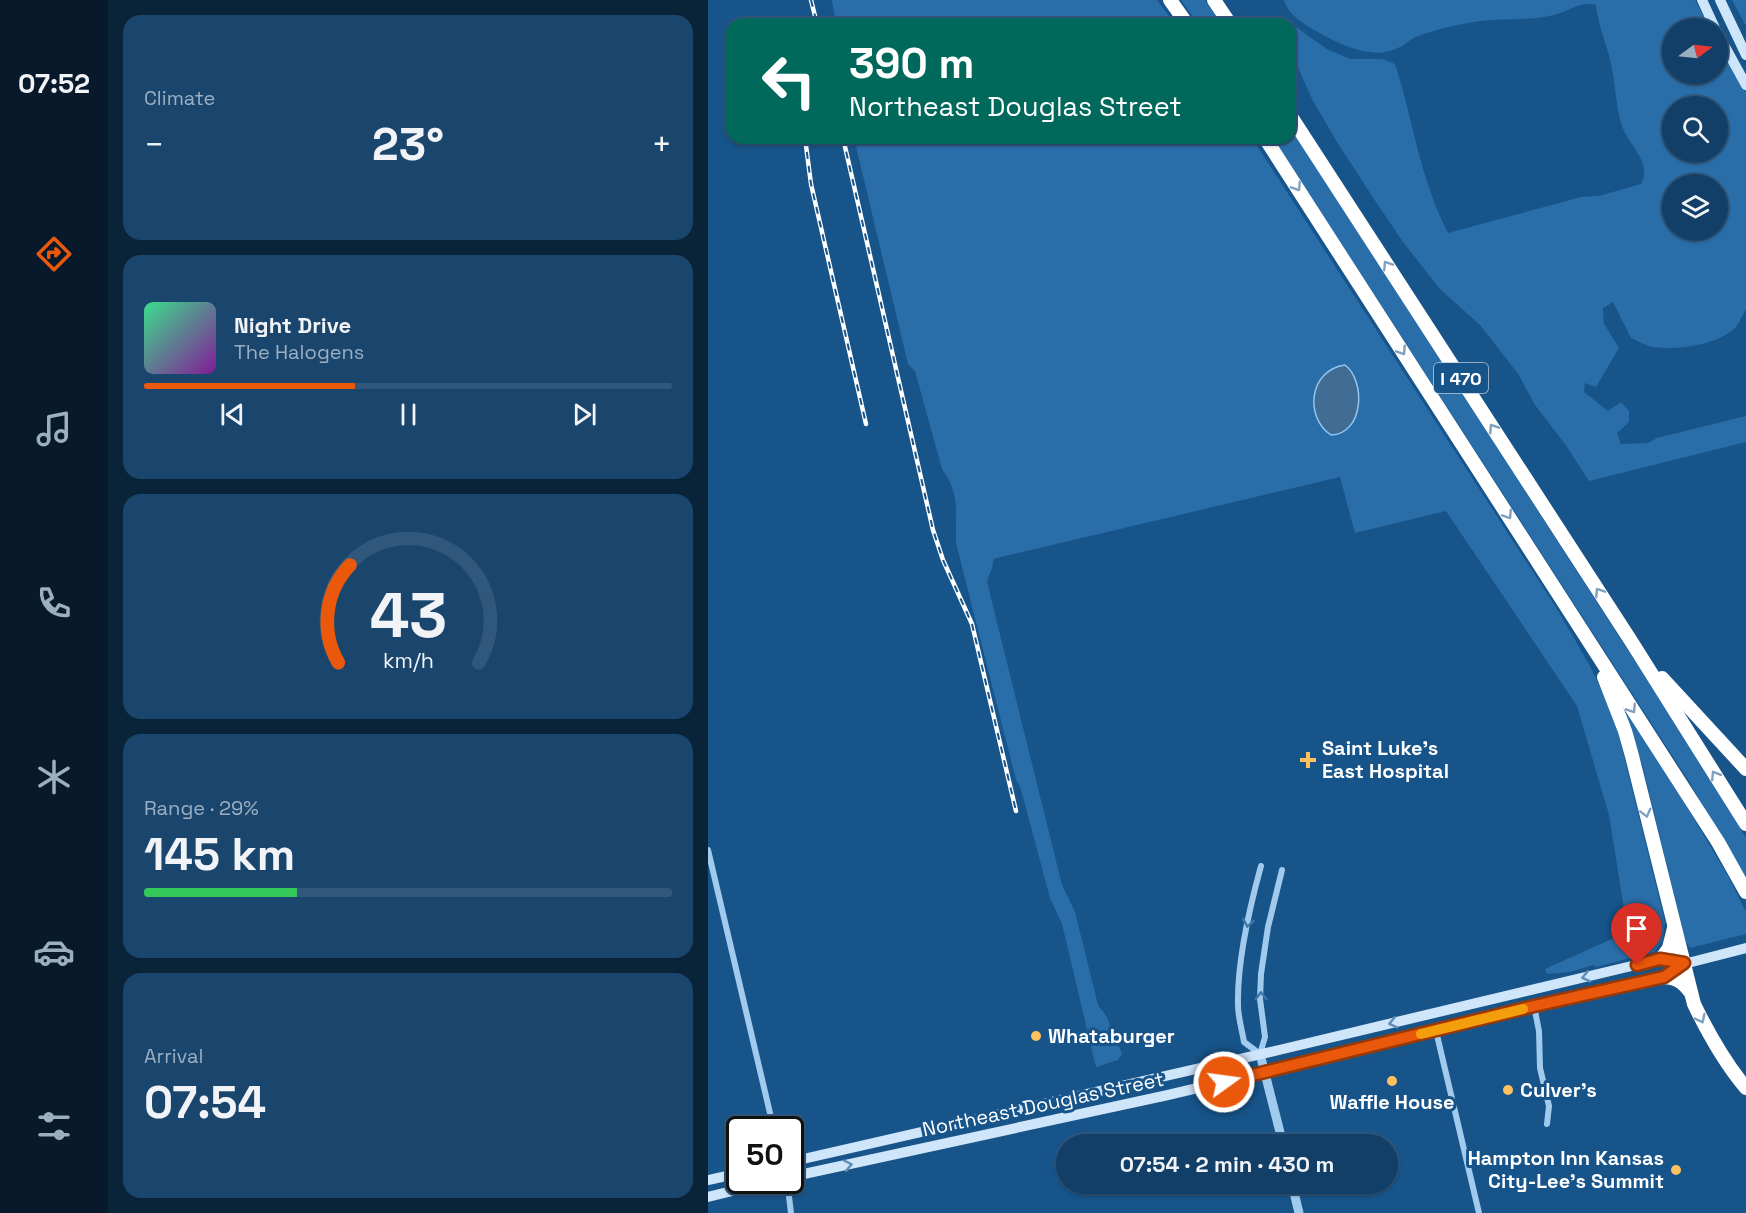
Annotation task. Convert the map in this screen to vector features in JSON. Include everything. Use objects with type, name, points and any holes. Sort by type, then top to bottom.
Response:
[{"type":"highway","points":[[1170,0],[1183,18]]},
{"type":"highway","points":[[1214,0],[1226,18]]},
{"type":"highway","name":"I 470","points":[[1296,123],[1631,641],[1746,824]]},
{"type":"highway","name":"I 470","points":[[1269,144],[1718,842],[1746,892]]},
{"type":"highway","points":[[1578,624],[1609,686],[1625,731],[1694,1004],[1726,1065],[1746,1088]]},
{"type":"highway","points":[[1631,641],[1746,769]]},
{"type":"highway","points":[[1660,959],[1669,948],[1674,926]]},
{"type":"highway","points":[[1664,977],[1675,978],[1691,993]]},
{"type":"main road","points":[[1702,0],[1710,18]]},
{"type":"main road","points":[[1720,0],[1746,54]]},
{"type":"main road","points":[[1728,52],[1746,85]]},
{"type":"main road","name":"Northeast Douglas Street","points":[[804,1174],[1157,1098],[1534,1006],[1664,977],[1684,963],[1741,949]]},
{"type":"main road","name":"Northeast Douglas Street","points":[[804,1158],[1260,1054],[1660,959],[1684,963]]},
{"type":"main road","points":[[708,1180],[726,1176]]},
{"type":"main road","points":[[708,1197],[726,1193]]},
{"type":"street","points":[[708,850],[771,1116]]},
{"type":"street","points":[[1260,1054],[1244,1042],[1238,1007],[1238,984],[1261,866]]},
{"type":"street","points":[[1280,1134],[1260,1054],[1265,1037],[1260,999],[1268,927],[1282,870]]},
{"type":"street","points":[[1534,1006],[1539,1031],[1540,1068],[1549,1106],[1547,1124]]},
{"type":"street","points":[[1436,1031],[1479,1213]]},
{"type":"street","points":[[788,1194],[791,1213]]},
{"type":"street","points":[[1294,1194],[1299,1213]]},
{"type":"shaded area","points":[[832,0],[1157,0],[1170,18],[835,18]]},
{"type":"shaded area","points":[[1181,0],[1205,0],[1217,18],[1194,18]]},
{"type":"shaded area","points":[[1284,0],[1695,0],[1705,18],[1662,18],[1662,84],[1728,84],[1728,60],[1746,91],[1746,309],[1734,329],[1726,335],[1695,346],[1663,348],[1650,346],[1631,338],[1613,302],[1603,308],[1604,324],[1619,348],[1596,387],[1585,383],[1584,392],[1608,411],[1621,402],[1629,411],[1629,422],[1617,433],[1621,444],[1648,443],[1657,438],[1746,416],[1746,442],[1589,481],[1565,444],[1535,405],[1519,375],[1480,325],[1440,289],[1403,242],[1337,142],[1312,99],[1296,63],[1296,27],[1327,49],[1350,59],[1382,59],[1395,64],[1423,170],[1448,233],[1581,197],[1599,196],[1641,184],[1644,177],[1643,164],[1622,126],[1611,64],[1596,5],[1580,5],[1545,17],[1489,20],[1457,25],[1425,33],[1398,48],[1377,53],[1345,46],[1297,18],[1289,10]]},
{"type":"shaded area","points":[[1732,0],[1746,0],[1746,26]]},
{"type":"shaded area","points":[[1296,136],[1707,773],[1746,838],[1746,881],[1690,783],[1277,144],[1296,144]]},
{"type":"shaded area","points":[[855,144],[1256,144],[1557,609],[1590,666],[1607,701],[1618,732],[1665,922],[1663,940],[1654,952],[1596,967],[1593,965],[1570,972],[1547,974],[1545,969],[1614,938],[1625,915],[1609,815],[1577,706],[1446,511],[1355,533],[1340,477],[993,559],[987,582],[1062,885],[1075,912],[1098,1005],[1107,1017],[1122,1054],[1118,1060],[1096,1067],[1062,924],[1050,898],[1020,786],[1016,780],[956,543],[955,496],[942,469],[915,371],[908,364]]},
{"type":"shaded area","points":[[1345,365],[1352,373],[1356,383],[1358,406],[1350,426],[1342,432],[1331,435],[1322,427],[1317,417],[1314,395],[1324,376],[1333,369]]},
{"type":"shaded area","points":[[1623,705],[1728,876],[1746,912],[1746,934],[1690,948],[1686,942],[1642,764]]},
{"type":"railway","points":[[811,0],[816,18]]},
{"type":"railway","points":[[806,144],[811,184],[866,424]]},
{"type":"railway","points":[[844,144],[933,530],[943,560],[972,624],[1016,811]]},
{"type":"slow traffic","points":[[1421,1034],[1523,1009]]},
{"type":"place","name":"Saint Luke's East Hospital","points":[[1308,760]]},
{"type":"place","name":"Whataburger","points":[[1036,1036]]},
{"type":"place","name":"Waffle House","points":[[1392,1081]]},
{"type":"place","name":"Culver's","points":[[1508,1090]]},
{"type":"place","name":"Hampton Inn Kansas City-Lee's Summit","points":[[1676,1170]]},
{"type":"route","points":[[1224,1082],[1534,1006],[1664,977],[1684,963],[1660,959],[1637,965]]}]
